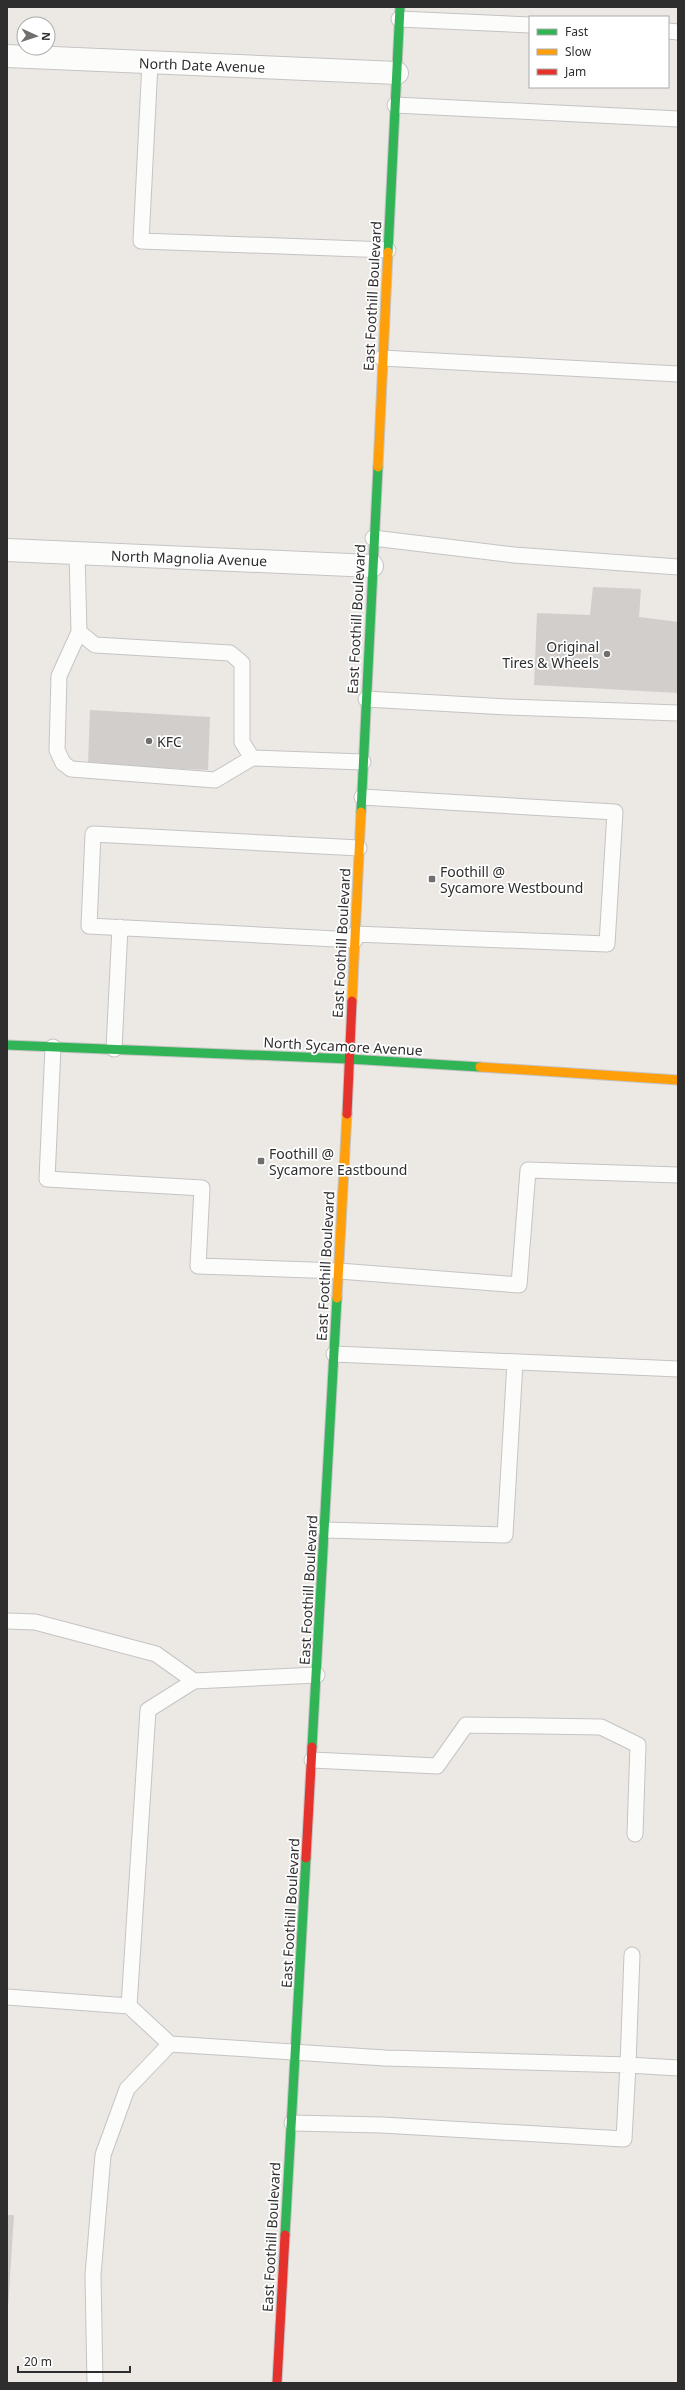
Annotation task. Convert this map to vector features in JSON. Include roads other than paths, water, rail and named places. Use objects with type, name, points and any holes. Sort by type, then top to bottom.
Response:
[{"type":"main road","name":"East Foothill Boulevard","points":[[278,2383],[339,1271],[382,358],[400,13]]},
{"type":"main road","name":"North Sycamore Avenue","points":[[7,1045],[349,1059],[678,1080]]},
{"type":"street","name":"North Date Avenue","points":[[7,56],[397,73]]},
{"type":"street","name":"North Magnolia Avenue","points":[[7,550],[372,566]]},
{"type":"lane","points":[[400,13],[529,25]]},
{"type":"lane","points":[[150,63],[141,241],[388,250]]},
{"type":"lane","points":[[395,105],[678,119]]},
{"type":"lane","points":[[382,358],[678,374]]},
{"type":"lane","points":[[374,538],[514,555],[678,567]]},
{"type":"lane","points":[[77,554],[79,632],[60,676],[58,750],[63,763],[71,769],[215,780],[252,758],[363,762]]},
{"type":"lane","points":[[79,632],[95,645],[230,653],[242,663],[242,742],[252,758]]},
{"type":"lane","points":[[366,699],[507,707],[678,713]]},
{"type":"lane","points":[[359,848],[93,834],[89,926],[355,937],[607,944],[615,812],[362,797]]},
{"type":"lane","points":[[114,1049],[120,927]]},
{"type":"lane","points":[[53,1047],[47,1179],[202,1188],[198,1266],[339,1271],[519,1285],[528,1170],[678,1174]]},
{"type":"lane","points":[[334,1354],[678,1369]]},
{"type":"lane","points":[[325,1530],[506,1535],[514,1362]]},
{"type":"lane","points":[[7,1621],[35,1622],[156,1654],[194,1680]]},
{"type":"lane","points":[[129,2006],[148,1710],[194,1680],[317,1675]]},
{"type":"lane","points":[[312,1760],[437,1766],[466,1725],[601,1727],[638,1745],[635,1834]]},
{"type":"lane","points":[[292,2123],[382,2125],[624,2139],[632,1954]]},
{"type":"lane","points":[[7,1997],[129,2006],[170,2044],[296,2053],[678,2068]]},
{"type":"lane","points":[[95,2383],[93,2275],[103,2155],[127,2089],[170,2044]]},
{"type":"place","name":"Original Tires & Wheels","points":[[607,654]]},
{"type":"place","name":"KFC","points":[[149,741]]},
{"type":"place","name":"Foothill @ Sycamore Westbound","points":[[432,879]]},
{"type":"place","name":"Foothill @ Sycamore Eastbound","points":[[261,1161]]}]
